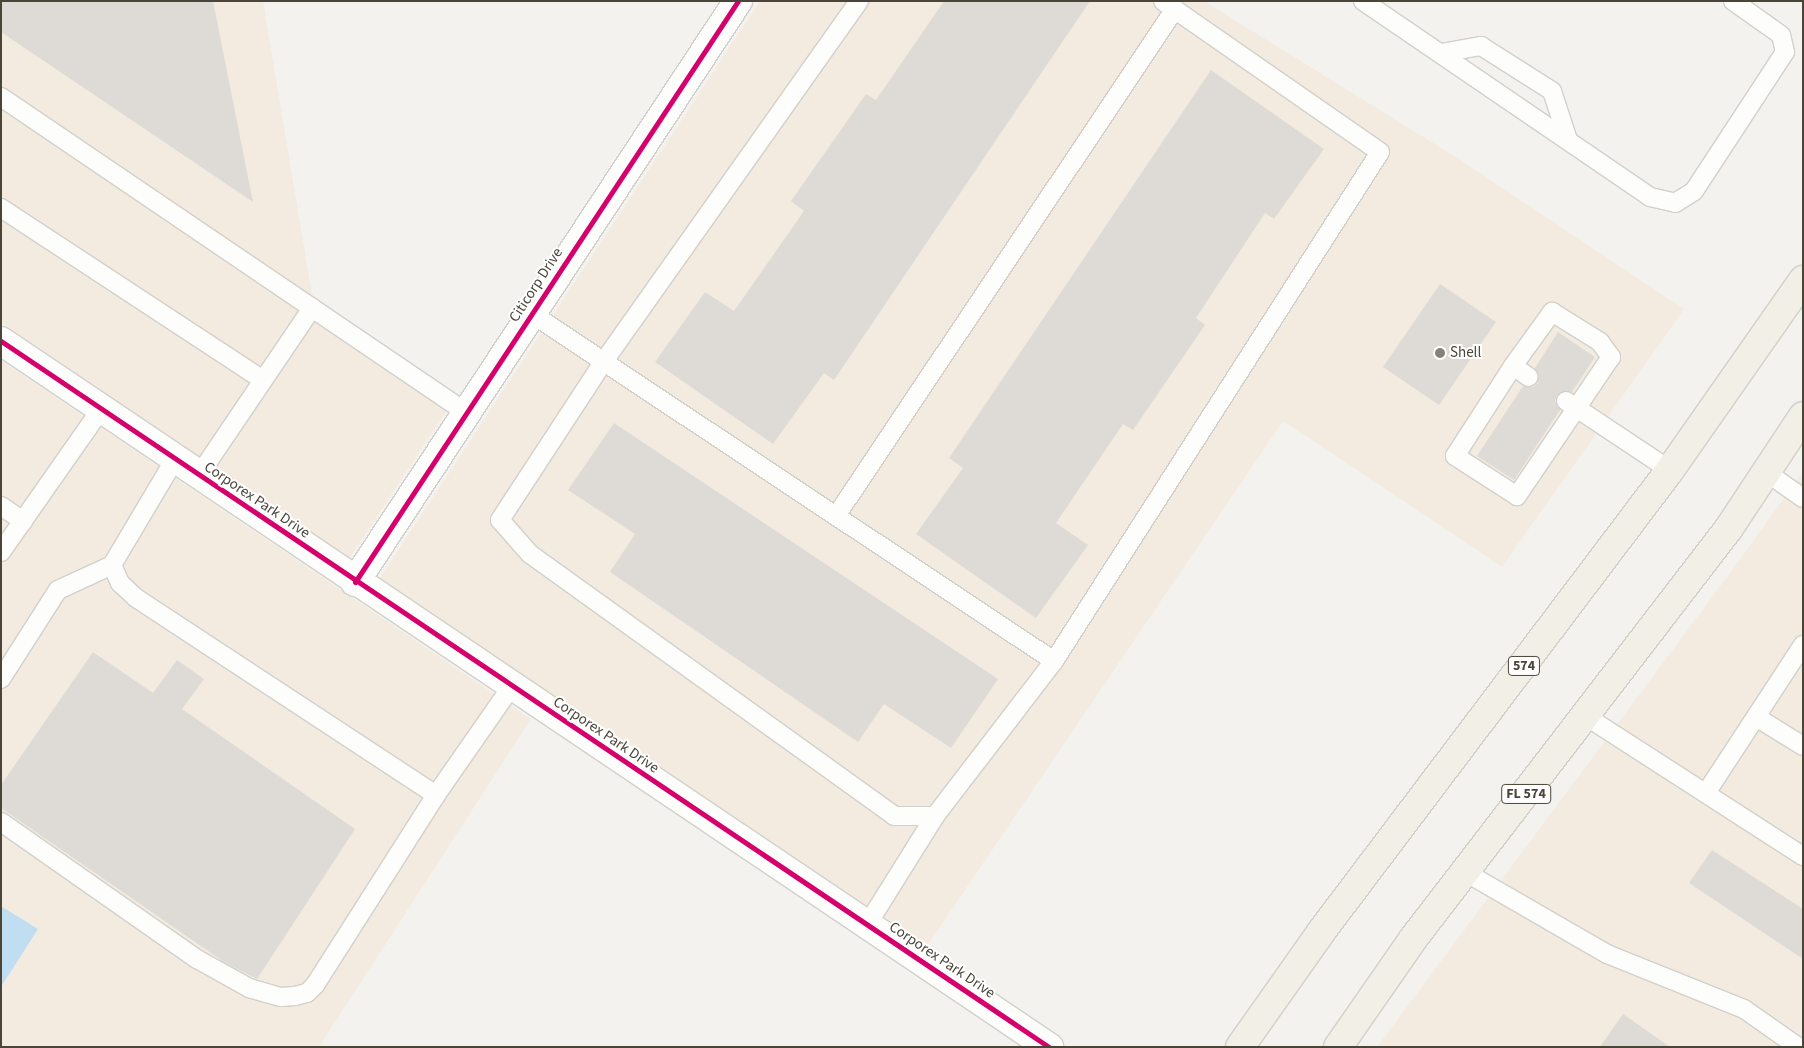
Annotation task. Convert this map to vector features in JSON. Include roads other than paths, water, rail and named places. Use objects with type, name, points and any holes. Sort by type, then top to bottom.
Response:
[{"type":"main road","name":"574","points":[[1240,1047],[1321,932],[1670,470],[1803,280]]},
{"type":"main road","name":"FL 574","points":[[1342,1045],[1465,872],[1587,717],[1728,528],[1803,416]]},
{"type":"street","name":"Citicorp Drive","points":[[355,582],[738,1]]},
{"type":"street","name":"Corporex Park Drive","points":[[1,340],[355,582],[1049,1047]]},
{"type":"lane","points":[[859,1],[604,361],[500,520],[530,554],[894,816],[935,816]]},
{"type":"lane","points":[[1363,1],[1442,53],[1650,197],[1675,203],[1694,191],[1784,52],[1781,34],[1733,1]]},
{"type":"lane","points":[[836,516],[1169,5],[1380,152],[1054,661],[935,816],[867,925]]},
{"type":"lane","points":[[1442,53],[1481,46],[1552,91],[1568,140]]},
{"type":"lane","points":[[1,97],[467,413]]},
{"type":"lane","points":[[1,208],[263,380]]},
{"type":"lane","points":[[199,475],[312,308]]},
{"type":"lane","points":[[1552,312],[1600,342],[1611,357],[1571,405],[1517,496],[1454,456],[1513,366],[1552,312]]},
{"type":"lane","points":[[532,314],[1054,661]]},
{"type":"lane","points":[[1513,366],[1528,377]]},
{"type":"lane","points":[[1571,405],[1670,470]]},
{"type":"lane","points":[[1,552],[101,409]]},
{"type":"lane","points":[[1,679],[58,590],[112,565],[174,459]]},
{"type":"lane","points":[[1766,472],[1803,498]]},
{"type":"lane","points":[[1,506],[23,521]]},
{"type":"lane","points":[[112,565],[120,583],[136,598],[436,796]]},
{"type":"lane","points":[[1706,794],[1803,645]]},
{"type":"lane","points":[[1,822],[197,959],[249,988],[281,997],[307,993],[315,985],[436,796],[511,687]]},
{"type":"lane","points":[[1587,717],[1803,856]]},
{"type":"lane","points":[[1756,717],[1803,746]]},
{"type":"lane","points":[[1465,872],[1607,954],[1744,1009],[1798,1047]]},
{"type":"water","points":[[1,906],[38,929],[1,987]]},
{"type":"place","name":"Shell","points":[[1440,353]]}]
